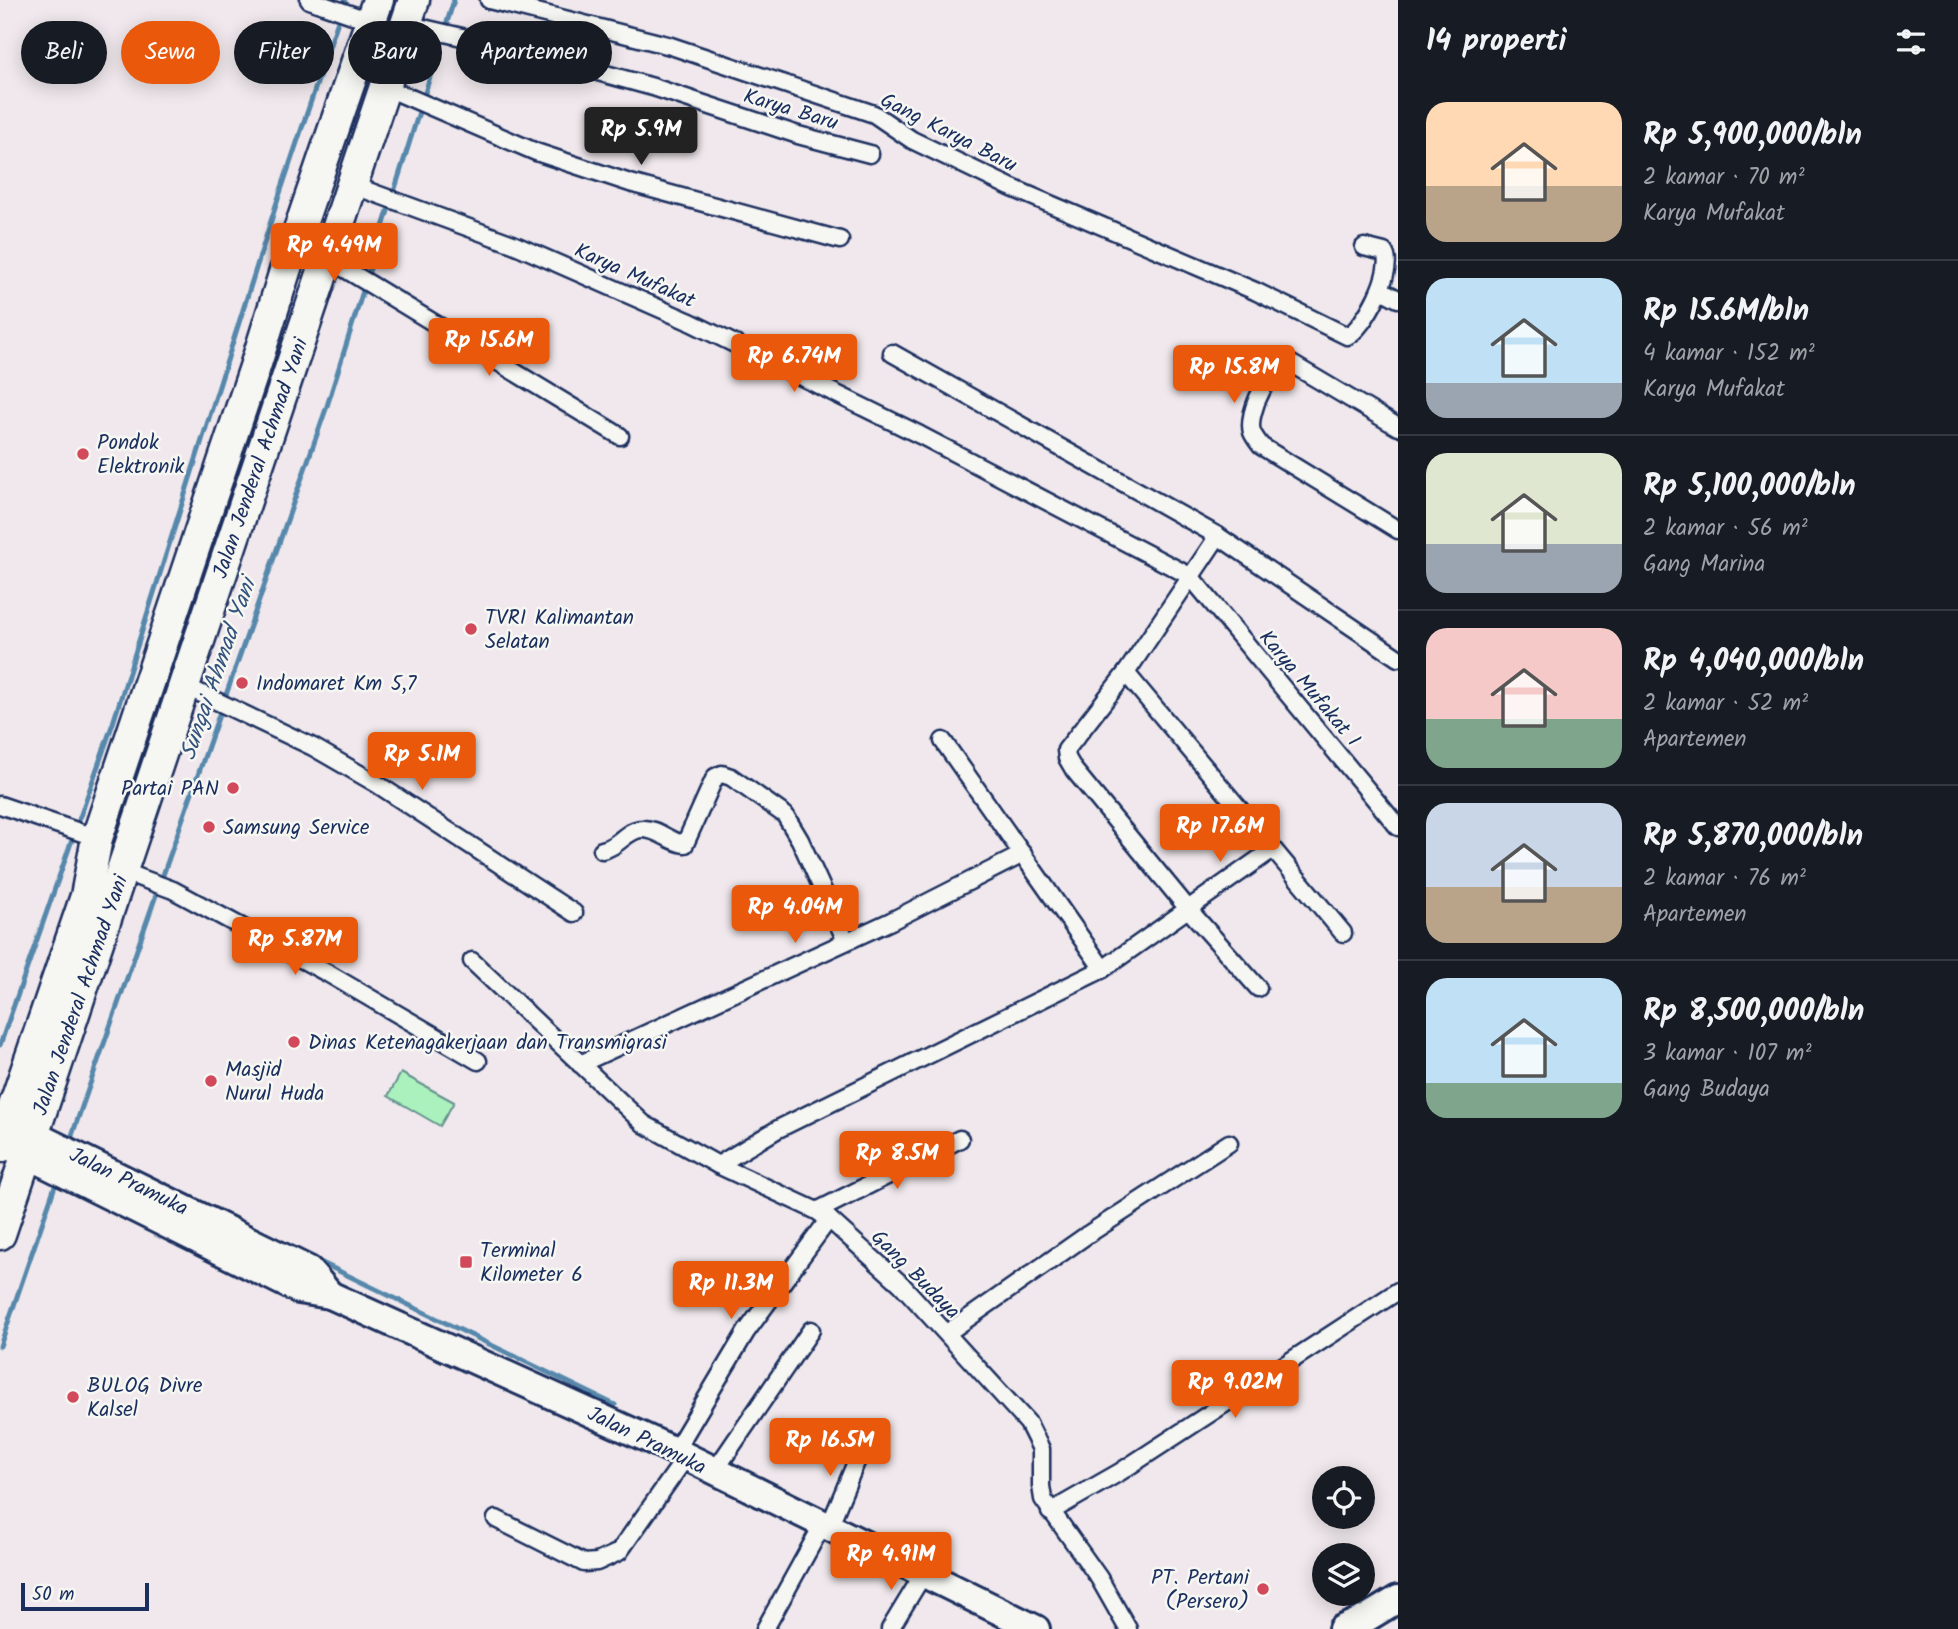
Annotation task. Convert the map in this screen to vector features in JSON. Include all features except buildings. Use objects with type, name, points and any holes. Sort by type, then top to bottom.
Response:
[{"type":"highway","name":"Jalan Jenderal Achmad Yani","points":[[35,1149],[86,896],[90,836],[182,583],[255,367],[365,12]]},
{"type":"highway","name":"Jalan Jenderal Achmad Yani","points":[[0,1234],[35,1149],[122,871],[410,12]]},
{"type":"highway","points":[[193,551],[226,561]]},
{"type":"highway","points":[[182,583],[215,592]]},
{"type":"main road","name":"Jalan Pramuka","points":[[35,1149],[299,1290],[330,1295],[681,1454],[924,1573],[1025,1627]]},
{"type":"main road","points":[[1342,1629],[1398,1599]]},
{"type":"street","name":"Gang Karya Baru","points":[[489,0],[671,46],[874,114],[912,140],[1010,187],[1255,291],[1347,335],[1355,332],[1381,289]]},
{"type":"street","points":[[313,1],[365,12]]},
{"type":"street","name":"Karya Baru","points":[[410,12],[437,31],[653,87],[798,135],[870,154]]},
{"type":"street","points":[[385,87],[536,152],[630,183],[840,240]]},
{"type":"street","name":"Karya Mufakat","points":[[352,185],[513,244],[688,321],[920,435],[1190,576]]},
{"type":"street","points":[[1364,247],[1377,249],[1387,256],[1381,289],[1398,299]]},
{"type":"street","points":[[327,258],[621,436]]},
{"type":"street","points":[[892,353],[1218,536],[1398,658]]},
{"type":"street","points":[[1398,427],[1290,363],[1272,373],[1252,411],[1252,431],[1261,446],[1398,530]]},
{"type":"street","points":[[1218,536],[1126,673],[1071,740],[1066,750],[1074,770],[1189,910],[1258,988]]},
{"type":"street","name":"Karya Mufakat I","points":[[1190,576],[1398,827]]},
{"type":"street","points":[[1126,673],[1343,933]]},
{"type":"street","points":[[185,686],[313,747],[377,784],[574,913]]},
{"type":"street","points":[[943,741],[1103,968]]},
{"type":"street","points":[[602,850],[644,828],[685,844],[715,777],[722,774],[731,777],[777,808],[793,825],[846,942]]},
{"type":"street","points":[[0,805],[90,836]]},
{"type":"street","points":[[718,1165],[778,1129],[1103,968],[1273,849]]},
{"type":"street","points":[[580,1064],[846,942],[1023,854]]},
{"type":"street","points":[[122,871],[173,890],[329,974],[478,1061]]},
{"type":"street","name":"Gang Budaya","points":[[472,961],[644,1124],[718,1165],[823,1215],[901,1284],[1028,1423],[1041,1448],[1043,1499],[1098,1578],[1128,1629]]},
{"type":"street","points":[[496,1519],[584,1563],[597,1562],[619,1552],[681,1454],[746,1332],[823,1215],[960,1139]]},
{"type":"street","points":[[947,1333],[1087,1235],[1229,1143]]},
{"type":"street","points":[[1050,1511],[1120,1472],[1398,1291]]},
{"type":"street","points":[[714,1472],[811,1330]]},
{"type":"street","points":[[765,1629],[826,1526],[864,1443]]},
{"type":"street","points":[[890,1629],[924,1573]]},
{"type":"green space","points":[[401,1073],[454,1102],[440,1126],[388,1096]]},
{"type":"waterway","name":"Sungai Ahmad Yani","points":[[0,1045],[113,723],[276,205],[345,0]]},
{"type":"waterway","name":"Sungai Ahmad Yani","points":[[69,1144],[327,406],[454,0]]},
{"type":"waterway","name":"Sungai Ahmad Yani","points":[[0,1346],[58,1177]]},
{"type":"waterway","points":[[316,1260],[615,1405]]},
{"type":"place","name":"Pondok Elektronik","points":[[83,454]]},
{"type":"place","name":"TVRI Kalimantan Selatan","points":[[471,629]]},
{"type":"place","name":"Indomaret Km 5,7","points":[[242,683]]},
{"type":"place","name":"Partai PAN","points":[[233,788]]},
{"type":"place","name":"Samsung Service","points":[[209,827]]},
{"type":"place","name":"Dinas Ketenagakerjaan dan Transmigrasi","points":[[294,1042]]},
{"type":"place","name":"Masjid Nurul Huda","points":[[211,1081]]},
{"type":"place","name":"Terminal Kilometer 6","points":[[466,1262]]},
{"type":"place","name":"BULOG Divre Kalsel","points":[[73,1397]]},
{"type":"place","name":"PT. Pertani (Persero)","points":[[1263,1589]]}]
